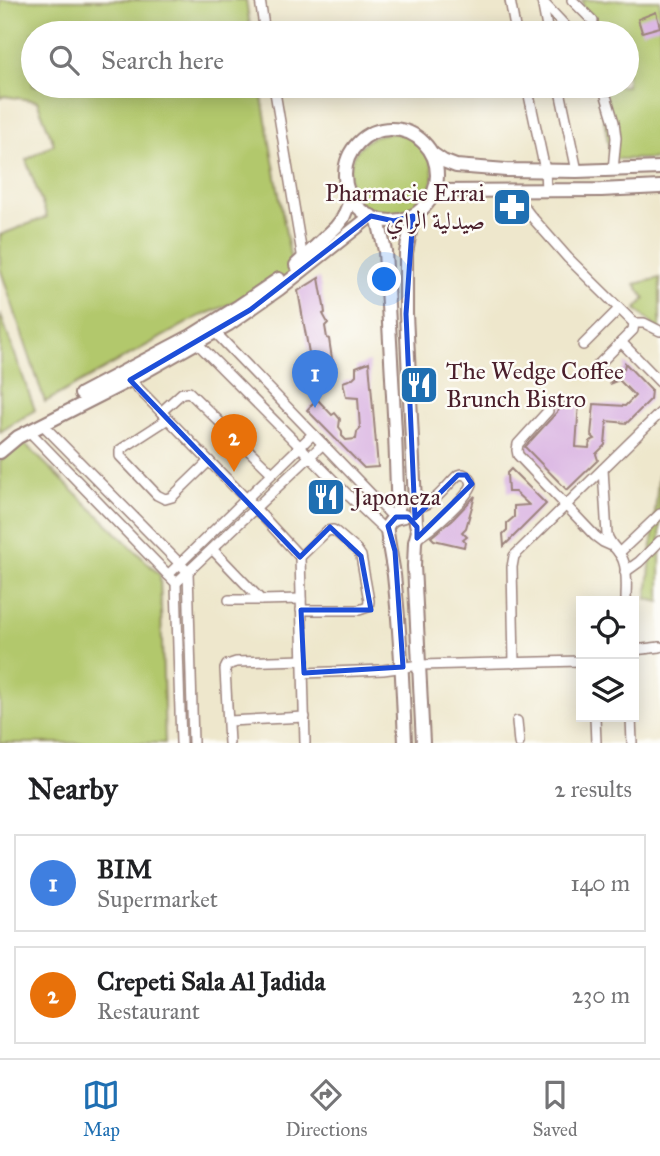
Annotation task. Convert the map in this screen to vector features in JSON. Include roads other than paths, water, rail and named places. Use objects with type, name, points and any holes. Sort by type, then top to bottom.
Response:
[{"type":"main road","points":[[433,154],[437,172],[435,191],[422,210],[412,216],[394,221],[374,218],[351,199],[344,173],[353,147],[363,137],[388,128],[400,128],[412,133],[424,142],[433,154],[456,166],[577,171],[660,168]]},
{"type":"main road","points":[[435,191],[660,187]]},
{"type":"main road","points":[[212,329],[303,260],[336,227],[351,199]]},
{"type":"main road","points":[[412,216],[406,253],[406,290],[418,531],[414,566],[423,743]]},
{"type":"main road","points":[[0,440],[24,424],[212,329],[279,289],[374,218]]},
{"type":"main road","points":[[374,218],[385,251],[386,264],[395,432],[396,517]]},
{"type":"main road","points":[[0,452],[29,431],[130,380],[194,339]]},
{"type":"main road","points":[[405,743],[402,667],[388,536],[390,521],[396,517],[408,517],[416,523]]},
{"type":"main road","points":[[388,536],[393,544],[402,548],[416,540]]},
{"type":"street","points":[[260,0],[263,21]]},
{"type":"street","points":[[510,0],[514,21]]},
{"type":"street","points":[[542,0],[546,21]]},
{"type":"street","points":[[542,0],[561,21]]},
{"type":"street","points":[[572,0],[593,21]]},
{"type":"street","points":[[276,98],[303,260]]},
{"type":"street","points":[[530,98],[545,170],[546,190]]},
{"type":"street","points":[[562,98],[577,171]]},
{"type":"street","points":[[607,98],[616,138],[612,170]]},
{"type":"street","points":[[511,190],[568,258],[619,309],[634,323],[645,323],[660,331]]},
{"type":"street","points":[[583,345],[619,309]]},
{"type":"street","points":[[598,365],[633,330],[634,323]]},
{"type":"street","points":[[212,329],[396,517]]},
{"type":"street","points":[[194,339],[388,536]]},
{"type":"street","points":[[621,342],[660,382]]},
{"type":"street","points":[[130,380],[300,557],[305,743]]},
{"type":"street","points":[[209,461],[172,497],[165,499],[157,495],[120,456],[120,450],[164,416],[182,393],[189,393],[272,473]]},
{"type":"street","points":[[548,411],[520,441],[517,453],[599,539],[616,550]]},
{"type":"street","points":[[514,663],[513,560],[519,550],[660,413]]},
{"type":"street","points":[[43,424],[188,572],[193,743]]},
{"type":"street","points":[[29,431],[176,583],[181,743]]},
{"type":"street","points":[[168,575],[313,434]]},
{"type":"street","points":[[176,583],[323,444]]},
{"type":"street","points":[[603,469],[607,535],[624,562],[626,596]]},
{"type":"street","points":[[347,494],[349,471]]},
{"type":"street","points":[[415,507],[426,506],[457,475],[470,478],[470,489],[436,524],[416,540]]},
{"type":"street","points":[[616,550],[660,514]]},
{"type":"street","points":[[300,557],[327,531],[333,530],[361,556],[369,601],[368,607],[359,610],[301,610]]},
{"type":"street","points":[[625,572],[660,541]]},
{"type":"street","points":[[213,550],[261,600]]},
{"type":"street","points":[[229,600],[301,598]]},
{"type":"street","points":[[639,649],[660,647]]},
{"type":"street","points":[[229,743],[225,669],[227,665],[236,662],[303,660]]},
{"type":"street","points":[[304,673],[383,670],[419,665],[576,661]]},
{"type":"street","points":[[229,720],[304,716]]},
{"type":"street","points":[[517,721],[519,743]]},
{"type":"street","points":[[595,722],[596,743]]},
{"type":"street","points":[[631,722],[632,743]]},
{"type":"place","name":"Pharmacie Errai صيدلية الراي","points":[[512,207]]},
{"type":"place","name":"The Wedge Coffee Brunch Bistro","points":[[419,385]]},
{"type":"place","name":"BIM","points":[[315,408]]},
{"type":"place","name":"Crepeti Sala Al Jadida","points":[[234,472]]},
{"type":"place","name":"Japoneza","points":[[326,497]]}]
